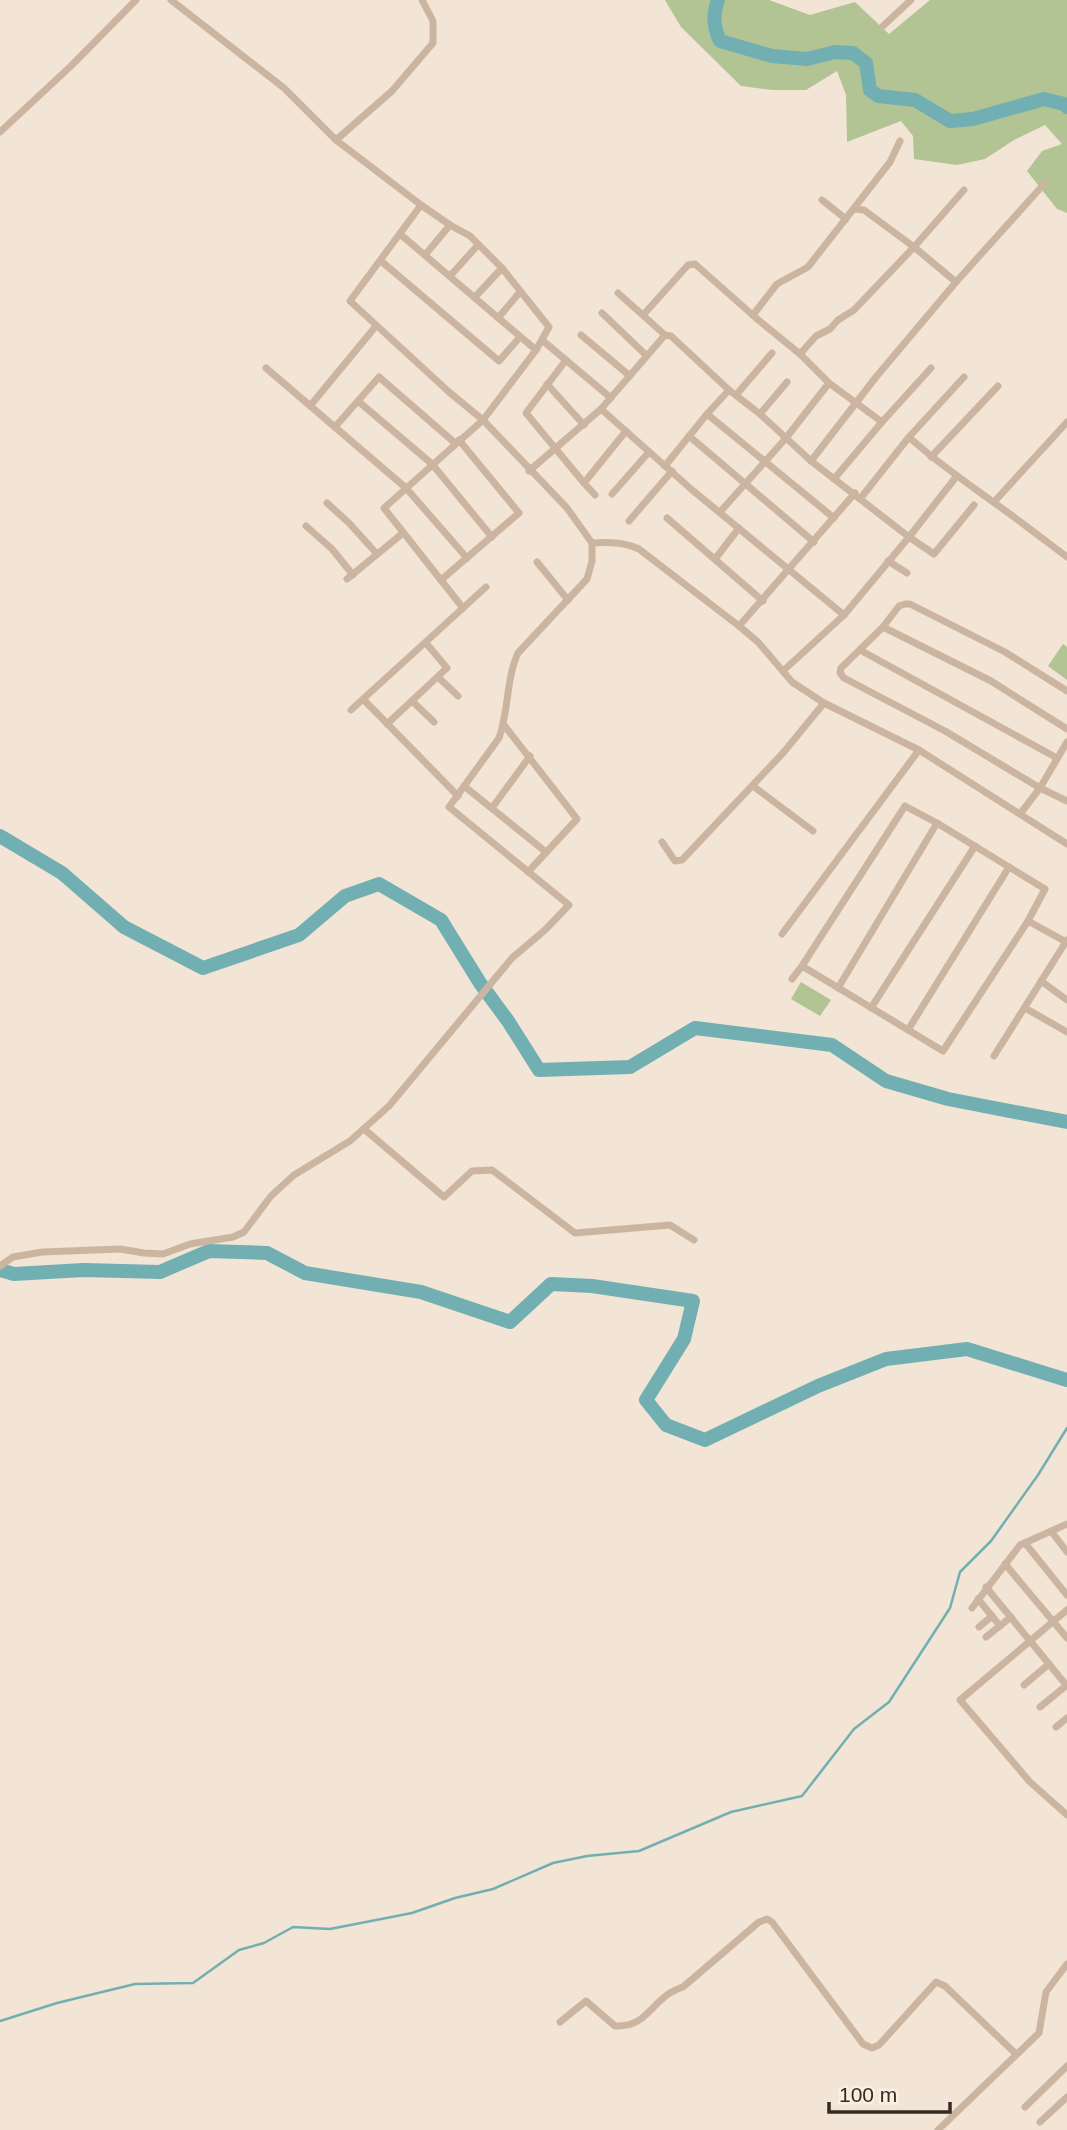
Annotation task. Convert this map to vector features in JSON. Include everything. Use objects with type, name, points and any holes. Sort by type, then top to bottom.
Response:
[{"type":"street","points":[[0,132],[136,0]]},
{"type":"street","points":[[171,0],[284,88],[336,140],[421,205],[470,236],[502,268],[549,327],[536,350],[483,420],[384,508],[463,608]]},
{"type":"street","points":[[336,140],[392,91],[433,43],[433,21],[422,0]]},
{"type":"street","points":[[883,26],[911,0]]},
{"type":"street","points":[[753,315],[777,284],[808,267],[890,162],[900,141]]},
{"type":"street","points":[[811,461],[856,402],[956,282],[1044,184]]},
{"type":"street","points":[[800,354],[816,336],[830,329],[854,310],[964,190]]},
{"type":"street","points":[[822,200],[846,219]]},
{"type":"street","points":[[1,1265],[7,1259],[20,1255],[69,1250],[120,1248],[144,1254],[163,1254],[190,1244],[233,1237],[244,1232],[271,1196],[294,1175],[349,1141],[389,1106],[512,958],[569,905],[449,807],[499,738],[504,725],[512,664],[518,653],[587,579],[592,561],[592,543],[567,508],[483,420],[350,301],[421,205]]},
{"type":"street","points":[[854,209],[864,210],[956,282]]},
{"type":"street","points":[[425,255],[450,225]]},
{"type":"street","points":[[400,234],[536,350]]},
{"type":"street","points":[[450,276],[478,245]]},
{"type":"street","points":[[381,261],[499,361],[520,337]]},
{"type":"street","points":[[644,314],[688,265],[695,264],[800,354],[829,383],[882,422]]},
{"type":"street","points":[[475,297],[502,268]]},
{"type":"street","points":[[498,318],[520,292]]},
{"type":"street","points":[[618,293],[664,335],[671,336],[811,461],[933,554],[974,505]]},
{"type":"street","points":[[601,313],[647,356]]},
{"type":"street","points":[[310,406],[376,326]]},
{"type":"street","points":[[581,335],[630,376]]},
{"type":"street","points":[[529,471],[601,409],[664,335]]},
{"type":"street","points":[[542,340],[611,398]]},
{"type":"street","points":[[629,521],[706,414],[732,393],[772,353]]},
{"type":"street","points":[[566,360],[526,413],[595,495]]},
{"type":"street","points":[[266,368],[406,488],[467,558]]},
{"type":"street","points":[[834,479],[931,368]]},
{"type":"street","points":[[335,427],[379,377],[457,442],[519,513],[441,580]]},
{"type":"street","points":[[739,626],[964,377]]},
{"type":"street","points":[[760,414],[788,382]]},
{"type":"street","points":[[720,512],[786,438],[829,383]]},
{"type":"street","points":[[547,384],[584,425]]},
{"type":"street","points":[[931,457],[998,386]]},
{"type":"street","points":[[358,401],[432,464],[492,537]]},
{"type":"street","points":[[601,409],[844,615]]},
{"type":"street","points":[[706,414],[834,518]]},
{"type":"street","points":[[994,502],[1067,422]]},
{"type":"street","points":[[584,482],[626,431]]},
{"type":"street","points":[[689,436],[814,542]]},
{"type":"street","points":[[909,437],[956,477],[1067,557]]},
{"type":"street","points":[[612,494],[649,452]]},
{"type":"street","points":[[783,671],[844,615],[956,477]]},
{"type":"street","points":[[327,503],[377,554]]},
{"type":"street","points":[[667,518],[763,601]]},
{"type":"street","points":[[306,526],[332,549],[350,577],[403,533]]},
{"type":"street","points":[[715,559],[739,528]]},
{"type":"street","points":[[592,543],[627,544],[639,549],[758,642],[792,682],[824,703],[919,750],[1067,844]]},
{"type":"street","points":[[888,561],[907,573]]},
{"type":"street","points":[[537,562],[568,600]]},
{"type":"street","points":[[351,710],[486,587]]},
{"type":"street","points":[[1067,691],[1005,652],[910,604],[899,606],[883,627],[841,668],[840,673],[844,678],[945,731],[1067,802]]},
{"type":"street","points":[[883,627],[991,681],[1067,729]]},
{"type":"street","points":[[387,724],[447,668],[426,643]]},
{"type":"street","points":[[860,650],[1057,758]]},
{"type":"street","points":[[438,677],[458,696]]},
{"type":"street","points":[[364,700],[457,796]]},
{"type":"street","points":[[412,701],[433,722]]},
{"type":"street","points":[[662,842],[675,861],[682,860],[753,786],[824,703]]},
{"type":"street","points":[[504,725],[577,819],[528,872]]},
{"type":"street","points":[[1020,814],[1040,788],[1067,742]]},
{"type":"street","points":[[782,934],[919,750]]},
{"type":"street","points":[[492,808],[530,757]]},
{"type":"street","points":[[464,786],[546,852]]},
{"type":"street","points":[[753,786],[813,831]]},
{"type":"street","points":[[792,979],[905,806],[1045,889],[1028,921],[943,1051],[802,967]]},
{"type":"street","points":[[838,988],[937,823]]},
{"type":"street","points":[[871,1008],[975,846]]},
{"type":"street","points":[[908,1030],[1009,867]]},
{"type":"street","points":[[994,1056],[1066,941],[1028,921]]},
{"type":"street","points":[[1041,981],[1067,1000]]},
{"type":"street","points":[[1025,1008],[1067,1032]]},
{"type":"street","points":[[364,1129],[444,1197],[472,1171],[492,1170],[575,1233],[670,1225],[694,1240]]},
{"type":"street","points":[[972,1608],[1020,1545],[1067,1524]]},
{"type":"street","points":[[1051,1531],[1067,1552]]},
{"type":"street","points":[[1025,1543],[1067,1595]]},
{"type":"street","points":[[1005,1564],[1067,1639]]},
{"type":"street","points":[[986,1587],[1067,1686],[1040,1707]]},
{"type":"street","points":[[978,1599],[1000,1626]]},
{"type":"street","points":[[1067,1610],[960,1700],[1030,1782],[1067,1815]]},
{"type":"street","points":[[979,1627],[992,1616]]},
{"type":"street","points":[[986,1637],[1011,1617]]},
{"type":"street","points":[[1024,1685],[1049,1664]]},
{"type":"street","points":[[1056,1727],[1067,1718]]},
{"type":"street","points":[[560,2022],[586,2001],[615,2026],[628,2026],[640,2021],[668,1994],[683,1987],[759,1922],[767,1919],[772,1922],[863,2044],[872,2048],[879,2045],[936,1982],[945,1986],[1016,2054]]},
{"type":"street","points":[[938,2130],[1039,2033],[1046,1992],[1067,1964]]},
{"type":"street","points":[[1025,2107],[1067,2066]]},
{"type":"street","points":[[1040,2122],[1067,2097]]},
{"type":"green space","points":[[665,0],[769,0],[810,15],[855,2],[889,34],[930,0],[1067,0],[1067,213],[1057,209],[1027,171],[1042,151],[1062,144],[1045,125],[1014,140],[985,159],[957,165],[914,159],[913,136],[901,121],[847,142],[846,95],[837,71],[806,90],[741,86],[681,27]]},
{"type":"green space","points":[[1063,644],[1067,647],[1067,680],[1048,666]]},
{"type":"green space","points":[[801,982],[831,1000],[820,1016],[791,999]]},
{"type":"waterway","points":[[718,0],[714,20],[720,41],[772,56],[807,59],[835,52],[853,53],[866,63],[870,90],[878,96],[915,100],[950,121],[973,119],[1044,99],[1067,107]]},
{"type":"waterway","points":[[0,836],[62,873],[124,927],[203,968],[299,935],[345,896],[379,884],[441,920],[539,1070],[630,1067],[695,1028],[832,1045],[886,1081],[948,1099],[1067,1122]]},
{"type":"waterway","points":[[0,1270],[14,1274],[83,1270],[160,1272],[209,1251],[267,1253],[305,1273],[421,1292],[510,1322],[551,1284],[592,1286],[693,1301],[684,1339],[646,1400],[666,1425],[705,1440],[818,1386],[886,1359],[967,1349],[1067,1380]]},
{"type":"waterway","points":[[0,2021],[57,2003],[135,1984],[193,1983],[239,1950],[264,1943],[293,1927],[330,1929],[412,1913],[455,1898],[493,1889],[553,1863],[587,1856],[639,1851],[731,1812],[802,1796],[854,1729],[889,1702],[950,1608],[960,1572],[991,1541],[1038,1475],[1067,1428]]}]
